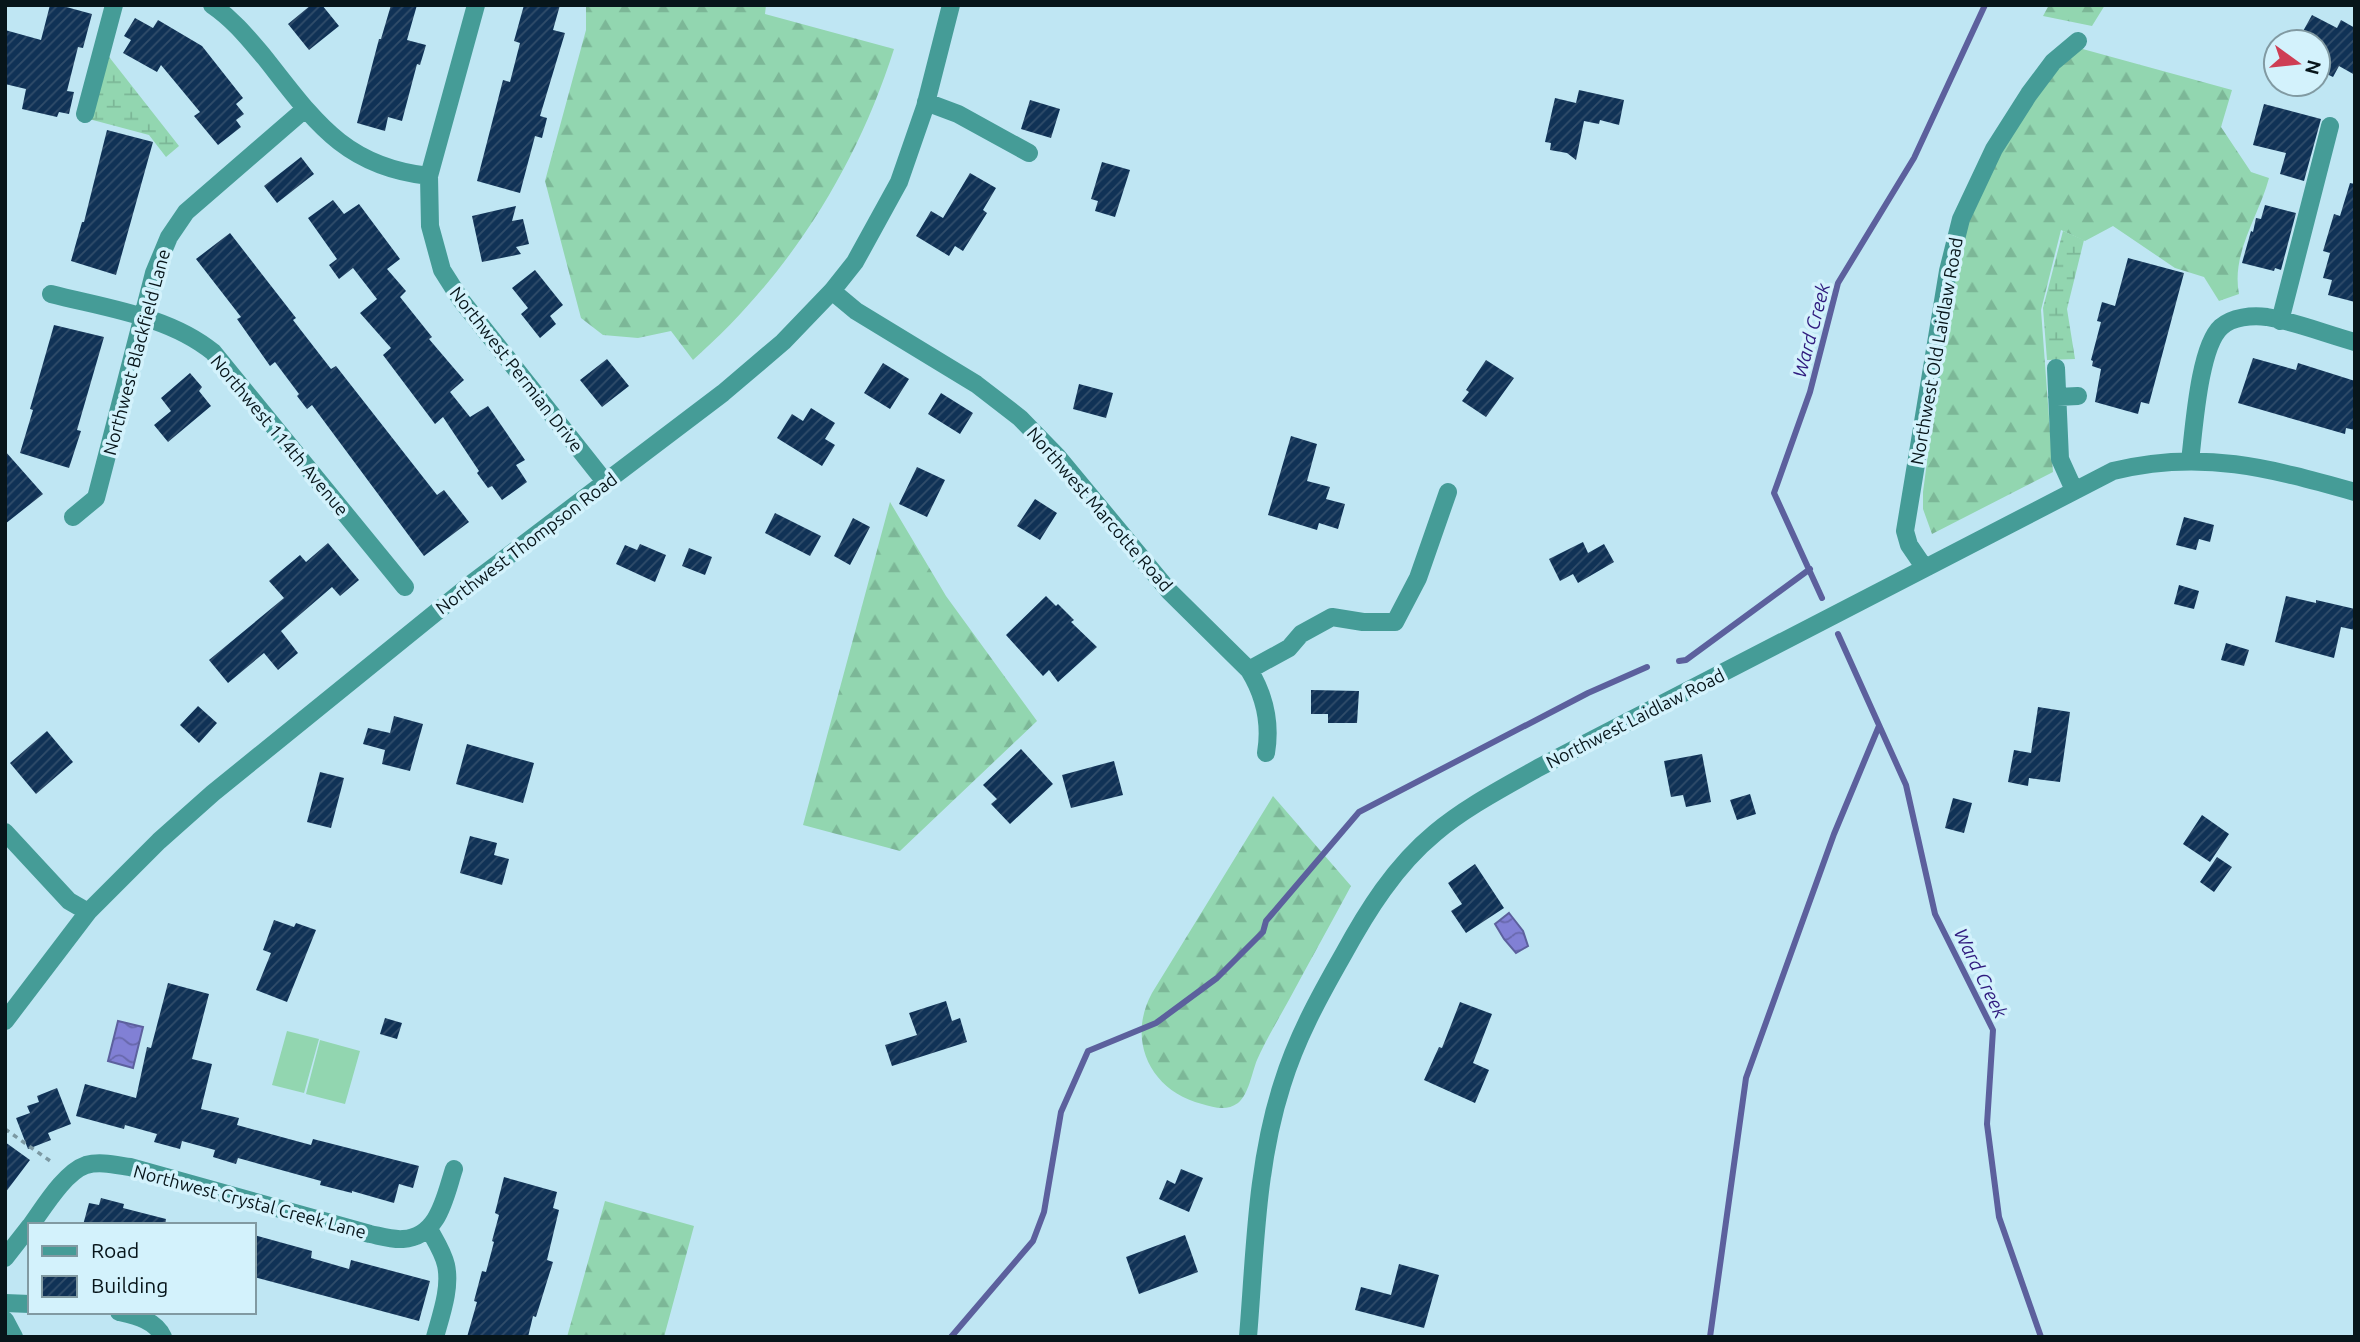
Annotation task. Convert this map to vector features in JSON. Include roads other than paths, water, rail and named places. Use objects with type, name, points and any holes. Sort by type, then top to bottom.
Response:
[{"type":"street","points":[[85,114],[114,5]]},
{"type":"street","points":[[212,5],[233,20],[305,109],[330,135],[364,159],[401,173],[429,176]]},
{"type":"street","name":"Northwest Permian Drive","points":[[475,5],[429,176],[430,226],[442,270],[461,300],[606,483]]},
{"type":"street","name":"Northwest Thompson Road","points":[[7,1016],[88,912],[159,841],[223,784],[471,584],[723,393],[783,342],[832,291],[855,262],[899,182],[926,102],[951,5]]},
{"type":"street","name":"Northwest Old Laidlaw Road","points":[[1924,568],[1909,545],[1905,531],[1952,250],[1969,198],[1994,149],[2053,62],[2078,41]]},
{"type":"street","points":[[926,102],[958,114],[1029,153]]},
{"type":"street","name":"Northwest Blackfield Lane","points":[[73,517],[96,498],[161,253],[169,237],[186,212],[305,109]]},
{"type":"street","points":[[2280,321],[2330,126]]},
{"type":"street","name":"Northwest Marcotte Road","points":[[832,291],[856,311],[976,384],[1020,418],[1057,456],[1169,591],[1249,670],[1258,685],[1265,706],[1268,724],[1266,753]]},
{"type":"street","name":"Northwest 114th Avenue","points":[[51,294],[143,319],[192,337],[213,352],[405,587]]},
{"type":"street","points":[[2190,461],[2207,350],[2223,324],[2235,319],[2266,317],[2355,342]]},
{"type":"street","points":[[2056,368],[2060,459],[2074,490]]},
{"type":"street","points":[[2057,397],[2078,396]]},
{"type":"street","name":"Northwest Laidlaw Road","points":[[1248,1337],[1264,1162],[1282,1082],[1307,1022],[1352,938],[1402,866],[1436,832],[1475,804],[1538,768],[2113,471],[2162,462],[2214,461],[2253,467],[2355,492]]},
{"type":"street","points":[[1249,670],[1289,648],[1301,634],[1332,617],[1363,622],[1395,622],[1418,578],[1448,492]]},
{"type":"street","points":[[5,832],[69,901],[88,912]]},
{"type":"street","name":"Northwest Crystal Creek Lane","points":[[32,1223],[69,1175],[85,1166],[105,1163],[130,1167],[370,1234],[404,1240],[429,1229]]},
{"type":"street","points":[[435,1337],[443,1308],[447,1274],[446,1263],[429,1229],[441,1210],[453,1169]]},
{"type":"street","points":[[5,1258],[28,1228]]},
{"type":"street","points":[[5,1303],[28,1304]]},
{"type":"street","points":[[125,1314],[148,1321],[160,1329],[163,1337]]},
{"type":"street","points":[[5,1320],[14,1337]]},
{"type":"water","points":[[1509,913],[1523,931],[1528,946],[1516,953],[1495,924]]},
{"type":"water","points":[[118,1021],[143,1027],[133,1068],[108,1061]]},
{"type":"waterway","name":"Ward Creek","points":[[1822,598],[1774,493],[1810,392],[1838,283],[1914,158],[1985,5]]},
{"type":"waterway","points":[[1679,661],[1686,660],[1810,569]]},
{"type":"waterway","name":"Ward Creek","points":[[1838,634],[1906,785],[1935,914],[1993,1030],[1987,1124],[1999,1217],[2041,1337]]},
{"type":"waterway","points":[[951,1337],[1033,1241],[1044,1212],[1061,1112],[1088,1051],[1156,1023],[1217,978],[1263,932],[1266,921],[1359,812],[1588,693],[1647,667]]},
{"type":"waterway","points":[[1710,1337],[1746,1078],[1834,834],[1879,726]]}]
